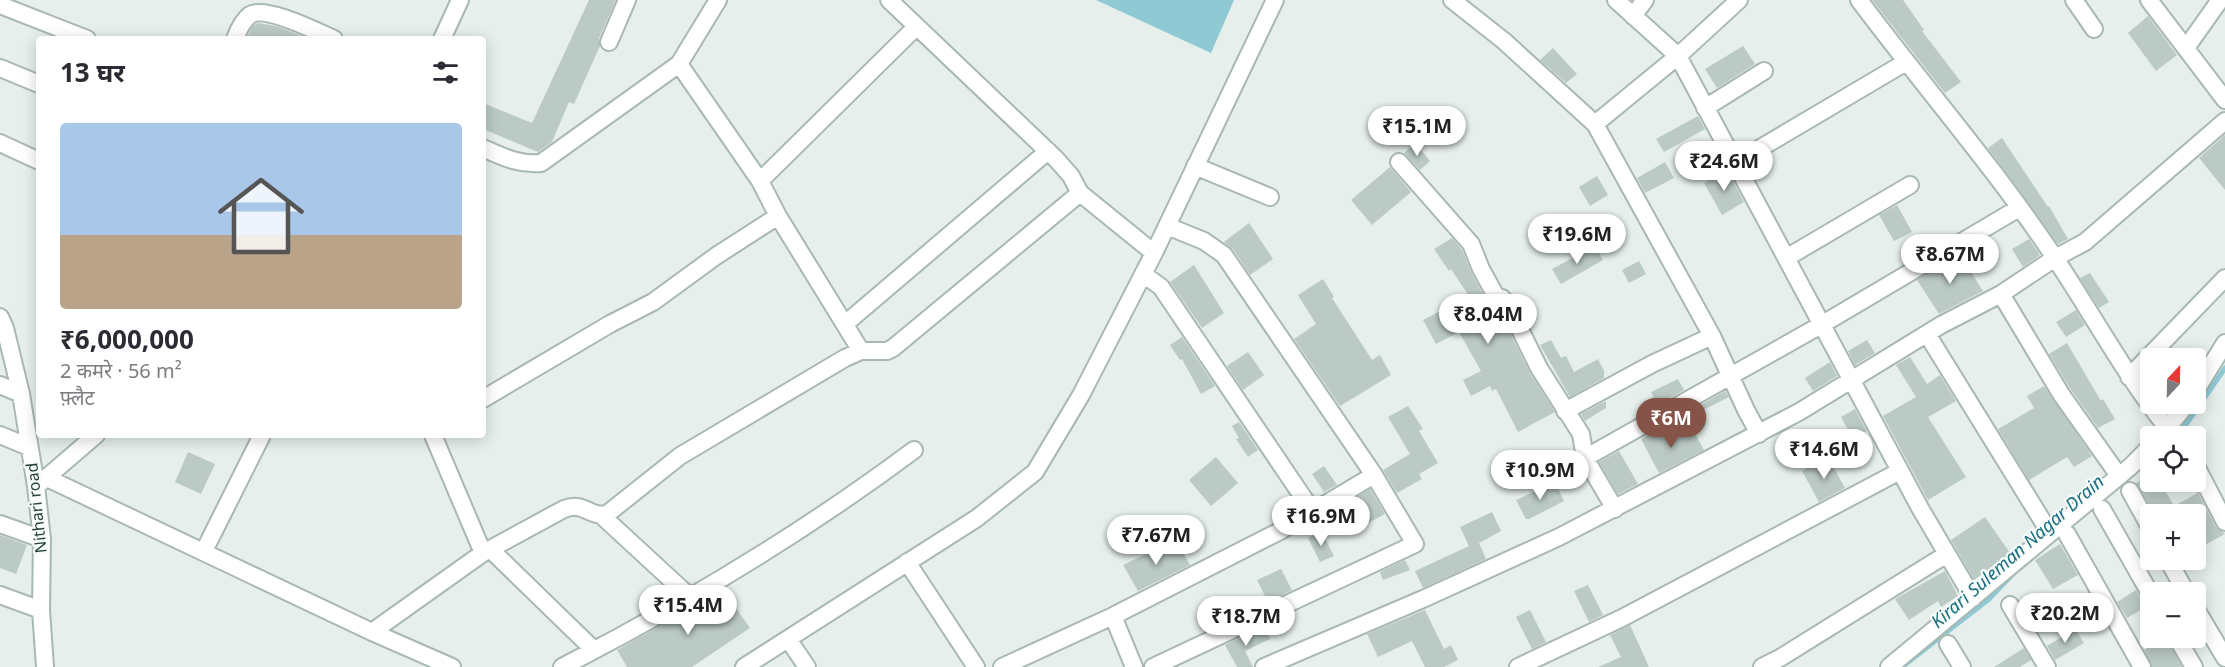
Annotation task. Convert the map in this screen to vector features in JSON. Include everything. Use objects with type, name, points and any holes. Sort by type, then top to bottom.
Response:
[{"type":"street","points":[[443,36],[460,0]]},
{"type":"street","points":[[609,42],[627,0]]},
{"type":"street","points":[[486,149],[512,161],[527,164],[541,163],[679,64],[718,0]]},
{"type":"street","points":[[889,0],[1048,151],[1071,176],[1080,193],[1154,253]]},
{"type":"street","points":[[750,665],[977,518],[1035,472],[1081,395],[1154,253],[1275,0]]},
{"type":"street","points":[[1452,0],[1504,40],[1595,124],[1712,336],[1759,434]]},
{"type":"street","points":[[1616,0],[1678,56],[1900,471],[1973,598]]},
{"type":"street","points":[[1634,16],[1645,0]]},
{"type":"street","points":[[1595,124],[1678,56],[1739,0]]},
{"type":"street","points":[[1859,0],[1906,62],[1973,143],[2055,258],[2129,377],[2163,426]]},
{"type":"street","points":[[2074,0],[2094,29]]},
{"type":"street","points":[[2149,0],[2225,100]]},
{"type":"street","points":[[2186,48],[2220,0]]},
{"type":"street","points":[[0,5],[79,36]]},
{"type":"street","points":[[236,36],[249,16],[258,12],[288,20],[327,36]]},
{"type":"street","points":[[760,182],[916,27]]},
{"type":"street","points":[[1736,163],[1906,62]]},
{"type":"street","points":[[679,64],[760,182],[778,216],[861,351]]},
{"type":"street","points":[[0,68],[36,83]]},
{"type":"street","points":[[1706,108],[1764,72]]},
{"type":"street","points":[[1264,667],[1424,599],[1615,509],[1759,434],[1927,334],[2001,294],[2055,258],[2085,242],[2225,121]]},
{"type":"street","points":[[0,143],[36,160]]},
{"type":"street","points":[[845,324],[1048,151]]},
{"type":"street","points":[[1399,162],[1471,244],[1481,269],[1497,298],[1502,298],[1508,305],[1539,368],[1581,434],[1585,458],[1615,509]]},
{"type":"street","points":[[1195,166],[1270,197]]},
{"type":"street","points":[[1786,258],[1910,185]]},
{"type":"street","points":[[601,515],[612,510],[680,456],[845,358],[861,351],[887,351],[901,343],[1080,193]]},
{"type":"street","points":[[1563,474],[1585,458],[1731,377],[2019,208]]},
{"type":"street","points":[[486,397],[610,324],[653,302],[716,256],[778,216]]},
{"type":"street","points":[[1153,667],[1415,544],[1374,475],[1224,255],[1204,241],[1167,225]]},
{"type":"street","points":[[1143,274],[1161,287],[1313,512]]},
{"type":"street","points":[[2129,377],[2225,278]]},
{"type":"street","points":[[2001,294],[2061,394],[2119,476]]},
{"type":"street","name":"Nithari road","points":[[2,324],[21,394],[29,447],[42,482],[41,610],[45,667]]},
{"type":"street","points":[[1927,334],[2050,533]]},
{"type":"street","points":[[1565,411],[1652,364],[1712,336]]},
{"type":"street","points":[[2206,374],[2225,343]]},
{"type":"street","points":[[0,386],[21,394]]},
{"type":"street","points":[[0,435],[29,447]]},
{"type":"street","points":[[93,438],[42,482],[204,551],[372,632],[452,667]]},
{"type":"street","points":[[204,551],[260,438]]},
{"type":"street","points":[[434,438],[487,552],[594,651]]},
{"type":"street","points":[[562,667],[690,597],[846,500],[914,450]]},
{"type":"street","points":[[1889,667],[2140,456]]},
{"type":"street","points":[[1518,667],[1622,618],[1900,471]]},
{"type":"street","points":[[1002,667],[1113,616],[1282,530],[1374,475]]},
{"type":"street","points":[[2206,485],[2225,522]]},
{"type":"street","points":[[2130,491],[2140,509]]},
{"type":"street","points":[[372,632],[487,552],[572,506],[579,506],[601,515],[690,597]]},
{"type":"street","points":[[2102,509],[2144,582]]},
{"type":"street","points":[[0,524],[42,539]]},
{"type":"street","points":[[2067,534],[2142,667]]},
{"type":"street","points":[[1762,667],[1947,554]]},
{"type":"street","points":[[907,562],[976,667]]},
{"type":"street","points":[[0,595],[41,610]]},
{"type":"street","points":[[2010,604],[2047,667]]},
{"type":"street","points":[[1113,616],[1134,667]]},
{"type":"street","points":[[2206,626],[2225,658]]},
{"type":"street","points":[[788,639],[807,667]]},
{"type":"street","points":[[1948,644],[1962,667]]},
{"type":"street","points":[[2182,648],[2194,667]]},
{"type":"water","points":[[1096,0],[1234,0],[1211,53]]},
{"type":"building","points":[[589,0],[616,0],[599,38],[600,46],[574,104],[569,102],[552,142],[538,152],[486,130],[486,104],[532,123]]},
{"type":"building","points":[[1872,0],[1903,0],[1924,30],[1922,31],[1961,82],[1945,93]]},
{"type":"building","points":[[2148,16],[2177,55],[2156,71],[2128,33]]},
{"type":"building","points":[[258,23],[276,26],[301,36],[248,36],[253,26]]},
{"type":"building","points":[[1743,46],[1755,64],[1717,88],[1705,69]]},
{"type":"building","points":[[1553,48],[1577,74],[1566,83],[1540,60]]},
{"type":"building","points":[[1698,116],[1705,129],[1664,152],[1656,139]]},
{"type":"building","points":[[2225,135],[2225,190],[2199,158]]},
{"type":"building","points":[[2002,138],[2049,206],[2068,239],[2058,244],[1988,148]]},
{"type":"building","points":[[1415,143],[1430,161],[1420,170],[1404,153]]},
{"type":"building","points":[[1665,162],[1674,178],[1645,193],[1637,178]]},
{"type":"building","points":[[1390,167],[1411,192],[1372,225],[1351,200]]},
{"type":"building","points":[[1727,170],[1744,202],[1722,215],[1704,183]]},
{"type":"building","points":[[1597,176],[1608,195],[1590,206],[1579,187]]},
{"type":"building","points":[[1897,205],[1912,232],[1894,241],[1879,215]]},
{"type":"building","points":[[1249,223],[1273,259],[1250,275],[1233,249],[1224,242]]},
{"type":"building","points":[[1452,238],[1462,250],[1488,303],[1499,311],[1530,373],[1555,412],[1518,432],[1496,389],[1492,391],[1490,386],[1471,396],[1463,380],[1481,371],[1459,332],[1436,344],[1423,320],[1469,296],[1434,249]]},
{"type":"building","points":[[2029,239],[2040,255],[2023,267],[2012,249]]},
{"type":"building","points":[[1595,246],[1603,260],[1561,284],[1552,269]]},
{"type":"building","points":[[1960,255],[1983,291],[1939,314],[1917,280]]},
{"type":"building","points":[[1639,261],[1646,274],[1629,283],[1622,270]]},
{"type":"building","points":[[1194,265],[1224,313],[1202,328],[1170,282]]},
{"type":"building","points":[[2090,273],[2109,302],[2099,308],[2080,278]]},
{"type":"building","points":[[1323,279],[1334,297],[1332,298],[1372,360],[1380,355],[1391,375],[1340,406],[1294,339],[1316,324],[1298,295]]},
{"type":"building","points":[[2076,310],[2085,325],[2066,337],[2056,322]]},
{"type":"building","points":[[1182,337],[1215,386],[1201,394],[1182,359],[1180,360],[1170,345]]},
{"type":"building","points":[[1551,340],[1561,358],[1566,356],[1574,372],[1598,359],[1604,371],[1604,378],[1570,397],[1540,345]]},
{"type":"building","points":[[1867,340],[1875,353],[1855,365],[1848,351]]},
{"type":"building","points":[[2067,343],[2101,401],[2103,399],[2115,419],[2098,428],[2049,354]]},
{"type":"building","points":[[1248,352],[1264,375],[1243,390],[1227,366]]},
{"type":"building","points":[[1910,357],[1927,384],[1940,375],[1956,401],[1928,417],[1966,477],[1928,500],[1883,416],[1916,397],[1896,365]]},
{"type":"building","points":[[1830,362],[1837,376],[1813,391],[1805,378]]},
{"type":"building","points":[[1678,379],[1684,390],[1657,405],[1651,392]]},
{"type":"building","points":[[2044,386],[2092,456],[2074,467],[2067,457],[2029,480],[1998,429],[2034,408],[2027,396]]},
{"type":"building","points":[[1725,391],[1729,397],[1687,418],[1685,414]]},
{"type":"building","points":[[1606,401],[1606,408],[1585,421],[1581,414]]},
{"type":"building","points":[[1408,406],[1423,429],[1419,431],[1438,463],[1419,474],[1422,479],[1397,493],[1383,470],[1410,454],[1388,417]]},
{"type":"building","points":[[1855,409],[1867,431],[1853,439],[1841,417]]},
{"type":"building","points":[[1239,422],[1258,450],[1248,457],[1236,439],[1239,438],[1232,426]]},
{"type":"building","points":[[1662,427],[1670,442],[1693,430],[1704,450],[1659,473],[1641,439]]},
{"type":"building","points":[[1619,451],[1638,484],[1618,494],[1599,462]]},
{"type":"building","points":[[188,452],[215,464],[201,494],[175,482]]},
{"type":"building","points":[[1216,457],[1238,483],[1211,506],[1189,480]]},
{"type":"building","points":[[1828,457],[1845,488],[1819,502],[1802,471]]},
{"type":"building","points":[[1324,466],[1337,485],[1324,492],[1312,474]]},
{"type":"building","points":[[1555,482],[1564,501],[1526,519],[1516,500]]},
{"type":"building","points":[[1370,489],[1385,514],[1368,523],[1355,498]]},
{"type":"building","points":[[2142,492],[2166,492],[2173,504],[2149,504]]},
{"type":"building","points":[[2198,492],[2204,504],[2178,504],[2196,494]]},
{"type":"building","points":[[2206,508],[2216,527],[2225,534],[2206,544]]},
{"type":"building","points":[[1492,512],[1501,531],[1479,543],[1486,559],[1423,588],[1415,571],[1469,546],[1460,527]]},
{"type":"building","points":[[1985,517],[2010,553],[1974,580],[1951,540]]},
{"type":"building","points":[[1321,531],[1334,556],[1320,562],[1308,538]]},
{"type":"building","points":[[0,535],[27,545],[16,574],[0,568]]},
{"type":"building","points":[[1176,540],[1190,565],[1138,591],[1123,565],[1157,549],[1157,551]]},
{"type":"building","points":[[2060,544],[2078,575],[2053,589],[2035,560]]},
{"type":"building","points":[[1405,560],[1410,570],[1383,580],[1380,572]]},
{"type":"building","points":[[1281,569],[1292,590],[1268,602],[1257,580]]},
{"type":"building","points":[[1945,571],[1958,596],[1941,607],[1938,601],[1909,620],[1895,599]]},
{"type":"building","points":[[1588,585],[1603,615],[1589,622],[1574,591]]},
{"type":"building","points":[[723,590],[750,628],[692,667],[627,667],[617,650]]},
{"type":"building","points":[[2136,590],[2140,597],[2140,610],[2127,618],[2117,602]]},
{"type":"building","points":[[1425,610],[1444,649],[1451,645],[1458,660],[1444,667],[1425,667],[1412,641],[1378,657],[1367,634]]},
{"type":"building","points":[[1530,610],[1546,642],[1532,649],[1516,617]]},
{"type":"building","points":[[1630,625],[1649,667],[1598,667],[1621,657],[1610,635]]},
{"type":"building","points":[[1264,626],[1270,639],[1245,651],[1253,667],[1237,667],[1225,645]]},
{"type":"building","points":[[2075,629],[2084,643],[2055,660],[2047,646]]},
{"type":"building","points":[[2024,648],[2031,660],[2020,667],[1994,667]]},
{"type":"building","points":[[2172,648],[2182,667],[2152,667],[2144,650]]},
{"type":"waterway","name":"Kirari Suleman Nagar Drain","points":[[2185,426],[2225,368]]},
{"type":"waterway","name":"Kirari Suleman Nagar Drain","points":[[1902,667],[1989,599],[2011,576]]}]
